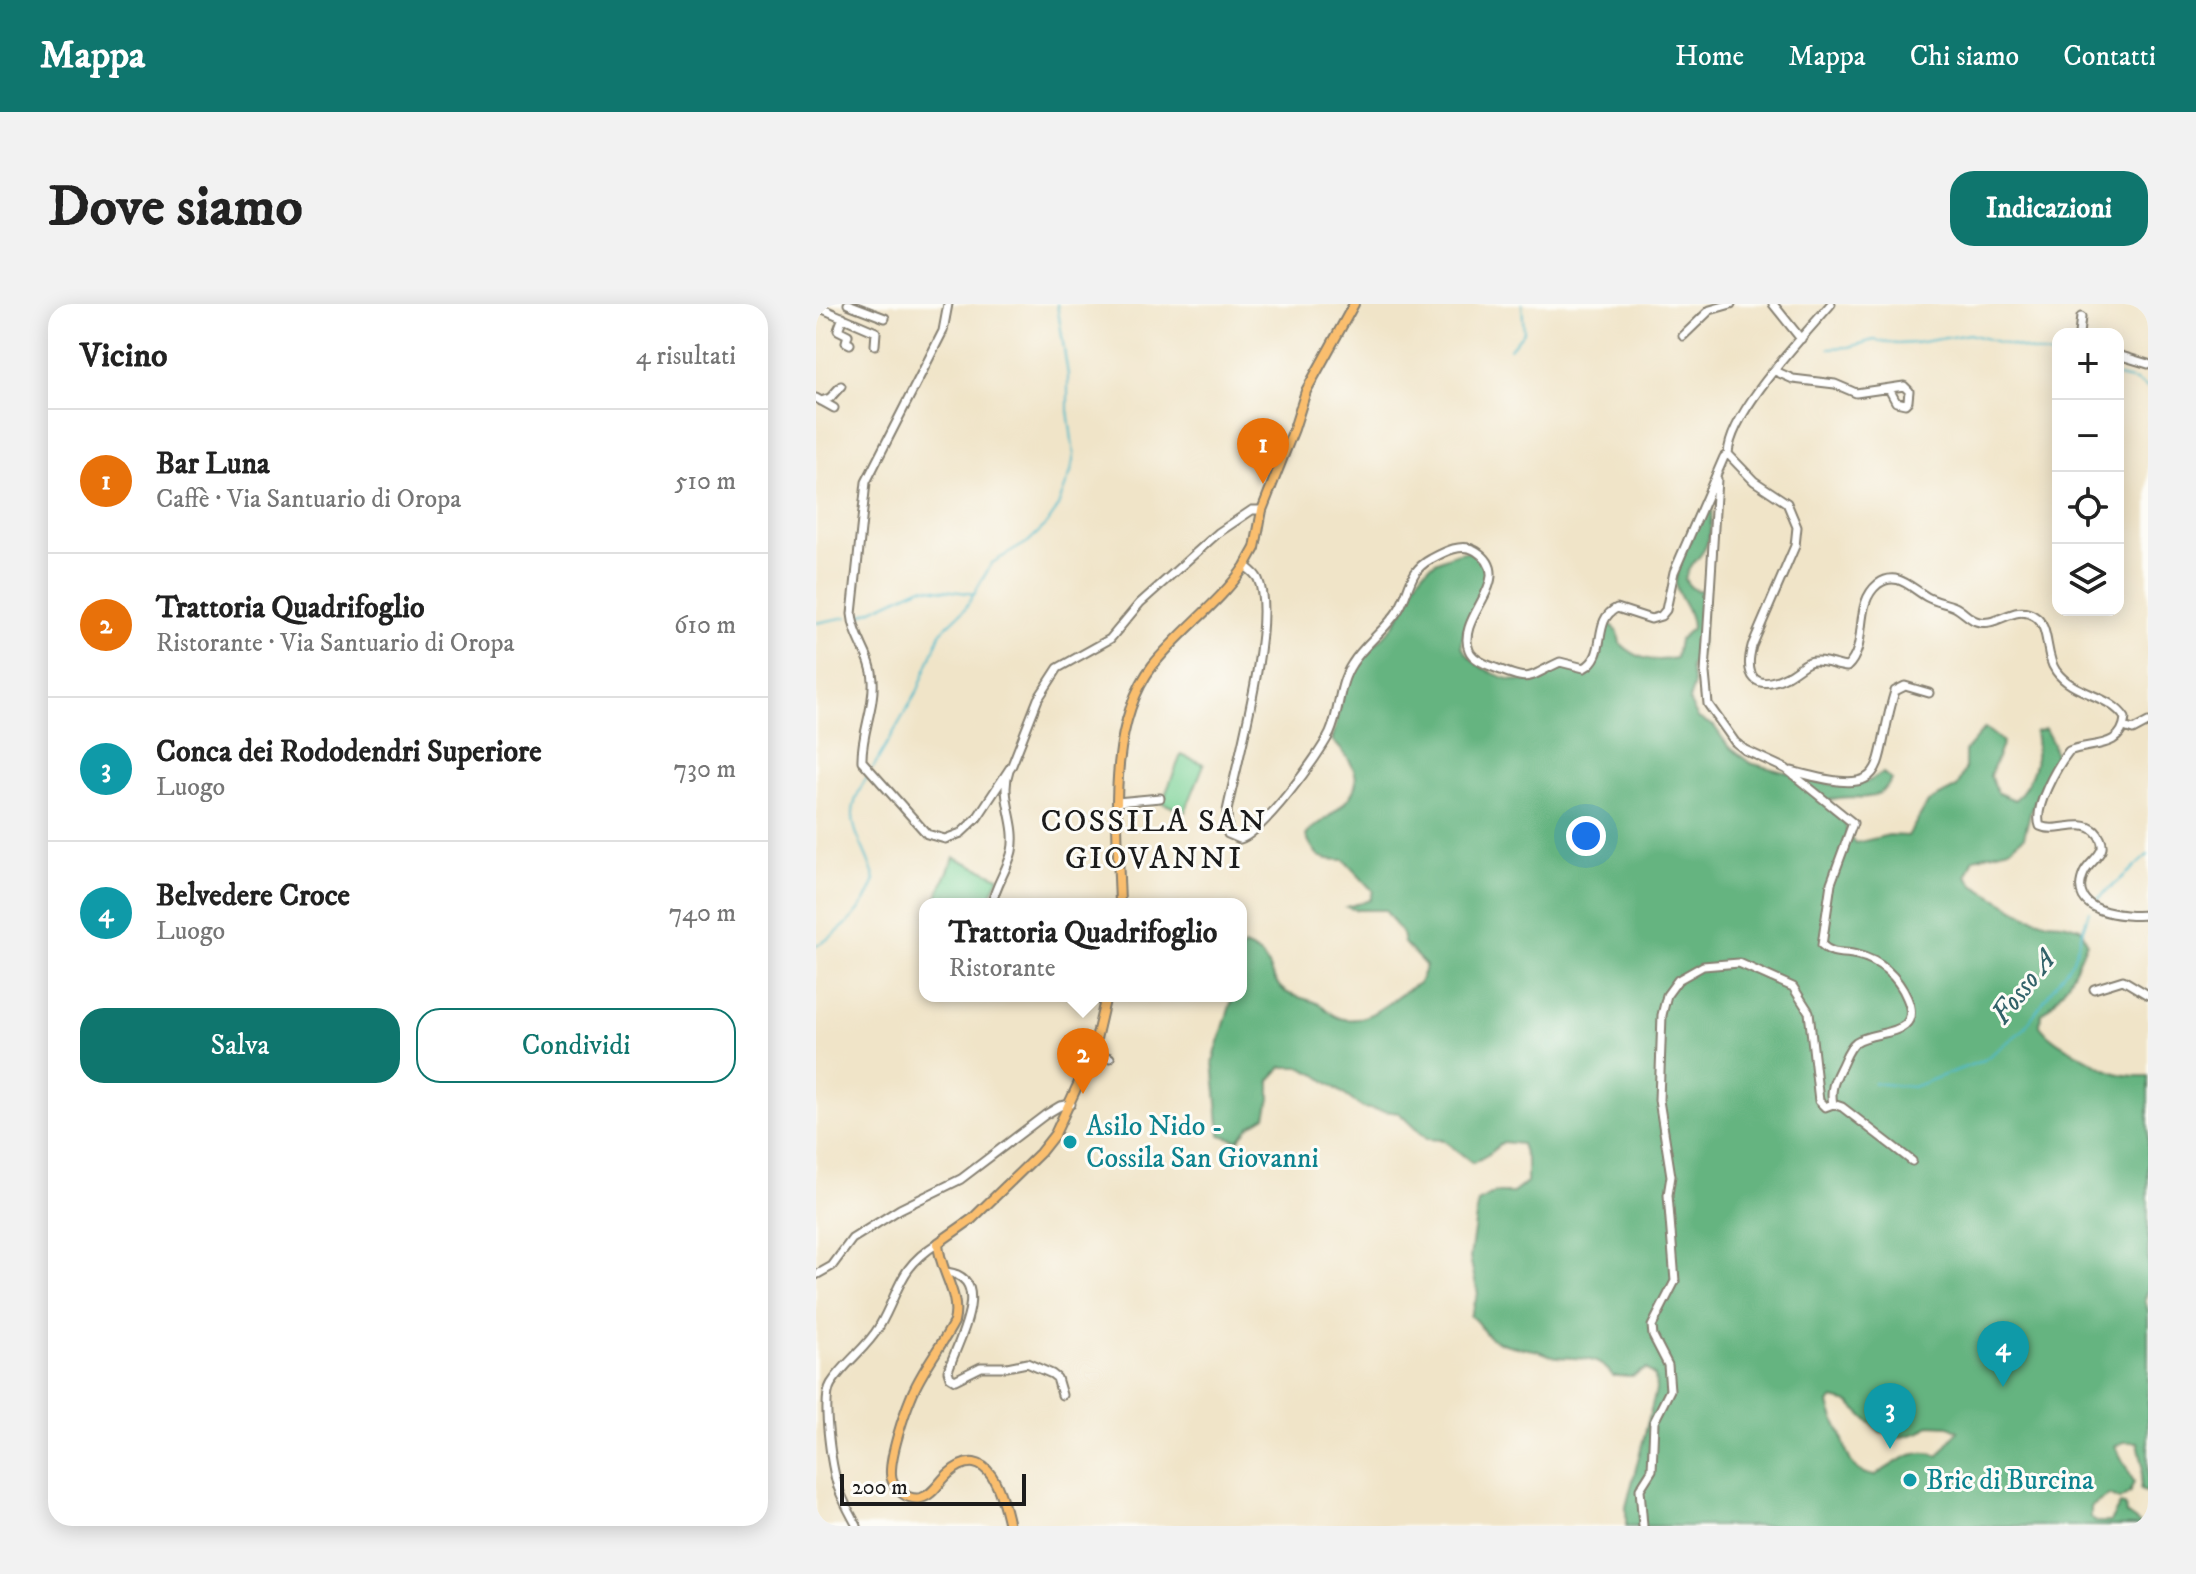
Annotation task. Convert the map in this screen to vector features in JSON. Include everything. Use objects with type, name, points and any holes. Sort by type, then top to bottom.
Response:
[{"type":"main road","points":[[1120,898],[1117,802],[1120,754],[1128,715],[1151,668],[1245,566],[1255,548],[1262,510],[1306,391],[1354,304]]},
{"type":"main road","points":[[1009,1526],[999,1486],[990,1472],[981,1466],[960,1466],[920,1499],[906,1496],[896,1488],[891,1476],[893,1459],[911,1395],[954,1322],[956,1305],[938,1252],[938,1243],[972,1219],[1040,1153],[1055,1134],[1093,1052],[1105,1002]]},
{"type":"street","points":[[848,304],[885,318]]},
{"type":"street","points":[[948,304],[943,331],[866,482],[852,614],[853,627],[871,664],[873,682],[861,749],[862,761],[927,834],[945,839],[961,833],[977,818],[1012,765]]},
{"type":"street","points":[[1683,336],[1710,310],[1731,304]]},
{"type":"street","points":[[1773,304],[1801,339]]},
{"type":"street","points":[[1245,566],[1257,576],[1263,627],[1227,811],[1228,834],[1240,839],[1257,830],[1319,751],[1334,722],[1349,667],[1390,624],[1408,592],[1412,575],[1423,564],[1461,547],[1471,548],[1487,561],[1492,577],[1473,618],[1468,649],[1477,659],[1522,677],[1536,676],[1560,662],[1584,668],[1596,658],[1604,616],[1617,608],[1651,619],[1661,616],[1666,610],[1674,572],[1728,454],[1731,436],[1775,371],[1831,304]]},
{"type":"street","points":[[818,308],[876,332],[875,345]]},
{"type":"street","points":[[843,317],[838,330],[848,335],[846,342],[850,344]]},
{"type":"street","points":[[2080,328],[2081,317]]},
{"type":"street","points":[[2124,357],[2148,364]]},
{"type":"street","points":[[1775,371],[1793,379],[1835,384],[1856,393],[1889,389]]},
{"type":"street","points":[[819,399],[830,398],[841,386]]},
{"type":"street","points":[[819,399],[834,408]]},
{"type":"street","points":[[1728,454],[1754,481],[1787,503],[1797,527],[1795,546],[1752,646],[1747,669],[1756,680],[1764,683],[1785,677],[1809,662],[1847,667],[1858,651],[1863,612],[1869,595],[1879,584],[1891,579],[1898,579],[1924,596],[1955,607],[1977,622],[1988,622],[2016,612],[2035,616],[2043,625],[2046,648],[2055,670],[2068,683],[2115,707],[2125,718],[2124,727],[2112,741],[2069,751],[2055,773],[2037,817],[2040,826],[2091,828],[2101,839],[2101,851],[2088,865],[2081,880],[2084,897],[2088,903],[2111,913],[2148,915]]},
{"type":"street","points":[[1717,476],[1706,697],[1735,742],[1786,769],[1843,783],[1861,781],[1871,775],[1881,759],[1895,691],[1905,686],[1929,693]]},
{"type":"street","points":[[994,898],[1012,851],[1005,783],[1038,699],[1058,668],[1110,639],[1140,603],[1218,533],[1252,510],[1262,510]]},
{"type":"street","points":[[2124,727],[2133,730],[2148,722]]},
{"type":"street","points":[[1786,769],[1853,823],[1831,883],[1822,945],[1830,952],[1856,955],[1887,970],[1896,979],[1910,1005],[1906,1024],[1897,1031],[1865,1037],[1852,1045],[1833,1083],[1833,1104]]},
{"type":"street","points":[[1117,802],[1160,798]]},
{"type":"street","points":[[1643,1526],[1640,1489],[1652,1470],[1654,1422],[1670,1390],[1668,1365],[1653,1336],[1652,1326],[1675,1281],[1668,1195],[1671,1176],[1659,1100],[1662,1015],[1667,995],[1678,980],[1703,966],[1739,963],[1793,987],[1809,1012],[1819,1101],[1825,1107],[1833,1104],[1842,1107],[1912,1161]]},
{"type":"street","points":[[2094,989],[2123,980],[2148,995]]},
{"type":"street","points":[[1093,1052],[1110,1058]]},
{"type":"street","points":[[816,1275],[832,1266],[852,1239],[900,1209],[961,1179],[1045,1115],[1071,1104]]},
{"type":"street","points":[[857,1526],[834,1475],[825,1406],[828,1391],[839,1373],[868,1345],[913,1261],[938,1243]]},
{"type":"street","points":[[946,1272],[958,1274],[970,1290],[968,1317],[948,1371],[950,1377],[955,1380],[962,1378],[981,1367],[1027,1363],[1057,1378],[1062,1395]]},
{"type":"green space","points":[[1712,496],[1711,526],[1706,547],[1685,579],[1693,589],[1706,591],[1700,651],[1690,667],[1694,684],[1689,701],[1698,718],[1714,726],[1728,746],[1750,763],[1837,786],[1867,782],[1883,773],[1892,780],[1885,789],[1871,797],[1830,800],[1831,810],[1846,825],[1847,834],[1856,843],[1889,835],[1908,836],[1928,802],[1957,787],[1965,770],[1965,751],[1985,728],[2003,742],[1990,776],[1998,793],[2015,800],[2034,769],[2037,751],[2035,732],[2045,729],[2053,744],[2055,756],[2030,813],[2024,837],[2009,849],[1974,858],[1967,875],[1975,886],[2027,916],[2081,928],[2087,942],[2083,952],[2063,990],[2041,1014],[2040,1026],[2061,1044],[2109,1070],[2125,1075],[2148,1076],[2148,1289],[2145,1299],[2148,1312],[2148,1493],[2140,1490],[2143,1466],[2138,1442],[2124,1442],[2115,1446],[2134,1482],[2129,1494],[2119,1500],[2109,1495],[2091,1507],[2091,1518],[2096,1522],[2110,1522],[2120,1504],[2125,1505],[2126,1514],[2143,1526],[1626,1526],[1626,1507],[1656,1390],[1655,1376],[1646,1369],[1632,1376],[1613,1376],[1594,1361],[1554,1357],[1507,1345],[1485,1333],[1470,1316],[1478,1294],[1470,1258],[1478,1202],[1495,1193],[1513,1193],[1527,1182],[1527,1162],[1521,1144],[1503,1142],[1473,1163],[1443,1140],[1426,1139],[1399,1113],[1363,1108],[1317,1075],[1300,1067],[1282,1067],[1270,1080],[1266,1116],[1250,1126],[1238,1140],[1220,1135],[1213,1061],[1231,1002],[1247,1002],[1247,947],[1264,959],[1284,991],[1319,1004],[1335,1016],[1346,1019],[1368,1016],[1419,983],[1426,966],[1404,943],[1402,934],[1385,910],[1347,907],[1370,900],[1373,891],[1344,860],[1320,857],[1306,836],[1353,792],[1356,783],[1351,763],[1332,740],[1345,690],[1360,661],[1399,617],[1423,572],[1442,559],[1460,553],[1472,552],[1482,562],[1484,584],[1468,621],[1462,647],[1475,662],[1494,674],[1525,681],[1543,678],[1564,666],[1587,672],[1593,668],[1598,662],[1608,625],[1618,633],[1620,643],[1639,656],[1652,660],[1676,658],[1679,640],[1692,628],[1690,616],[1676,586],[1684,555]],"holes":[[[1833,1399],[1849,1403],[1880,1432],[1898,1438],[1921,1432],[1930,1425],[1949,1426],[1958,1431],[1938,1456],[1929,1453],[1912,1455],[1874,1476],[1865,1474],[1850,1461],[1829,1403]]]},
{"type":"green space","points":[[1181,755],[1204,764],[1185,812],[1162,803]]},
{"type":"green space","points":[[954,857],[999,877],[990,898],[937,898]]},
{"type":"waterway","points":[[873,768],[918,690],[941,632],[965,609],[992,563],[1028,542],[1056,511],[1074,455],[1068,410],[1068,375],[1057,304]]},
{"type":"waterway","points":[[1510,349],[1524,332],[1522,304]]},
{"type":"waterway","points":[[1829,348],[1849,347],[1874,340],[1916,343],[1969,334],[2052,356]]},
{"type":"waterway","points":[[2124,378],[2148,388]]},
{"type":"waterway","points":[[859,616],[922,587],[975,594]]},
{"type":"waterway","points":[[816,623],[847,617]]},
{"type":"waterway","points":[[816,946],[852,919],[875,880],[853,817],[859,791],[869,774]]},
{"type":"waterway","name":"Fosso A","points":[[2095,901],[2148,855]]},
{"type":"waterway","name":"Fosso A","points":[[1874,1083],[1913,1087],[1984,1060],[2023,1030],[2073,960],[2089,911]]},
{"type":"place","name":"Bar Luna","points":[[1263,484]]},
{"type":"place","name":"Trattoria Quadrifoglio","points":[[1083,1094]]},
{"type":"place","name":"Asilo Nido - Cossila San Giovanni","points":[[1070,1142]]},
{"type":"place","name":"Belvedere Croce","points":[[2003,1387]]},
{"type":"place","name":"Conca dei Rododendri Superiore","points":[[1890,1449]]},
{"type":"place","name":"Bric di Burcina","points":[[1910,1480]]},
{"type":"district","name":"COSSILA SAN GIOVANNI","points":[[1154,840]]}]
